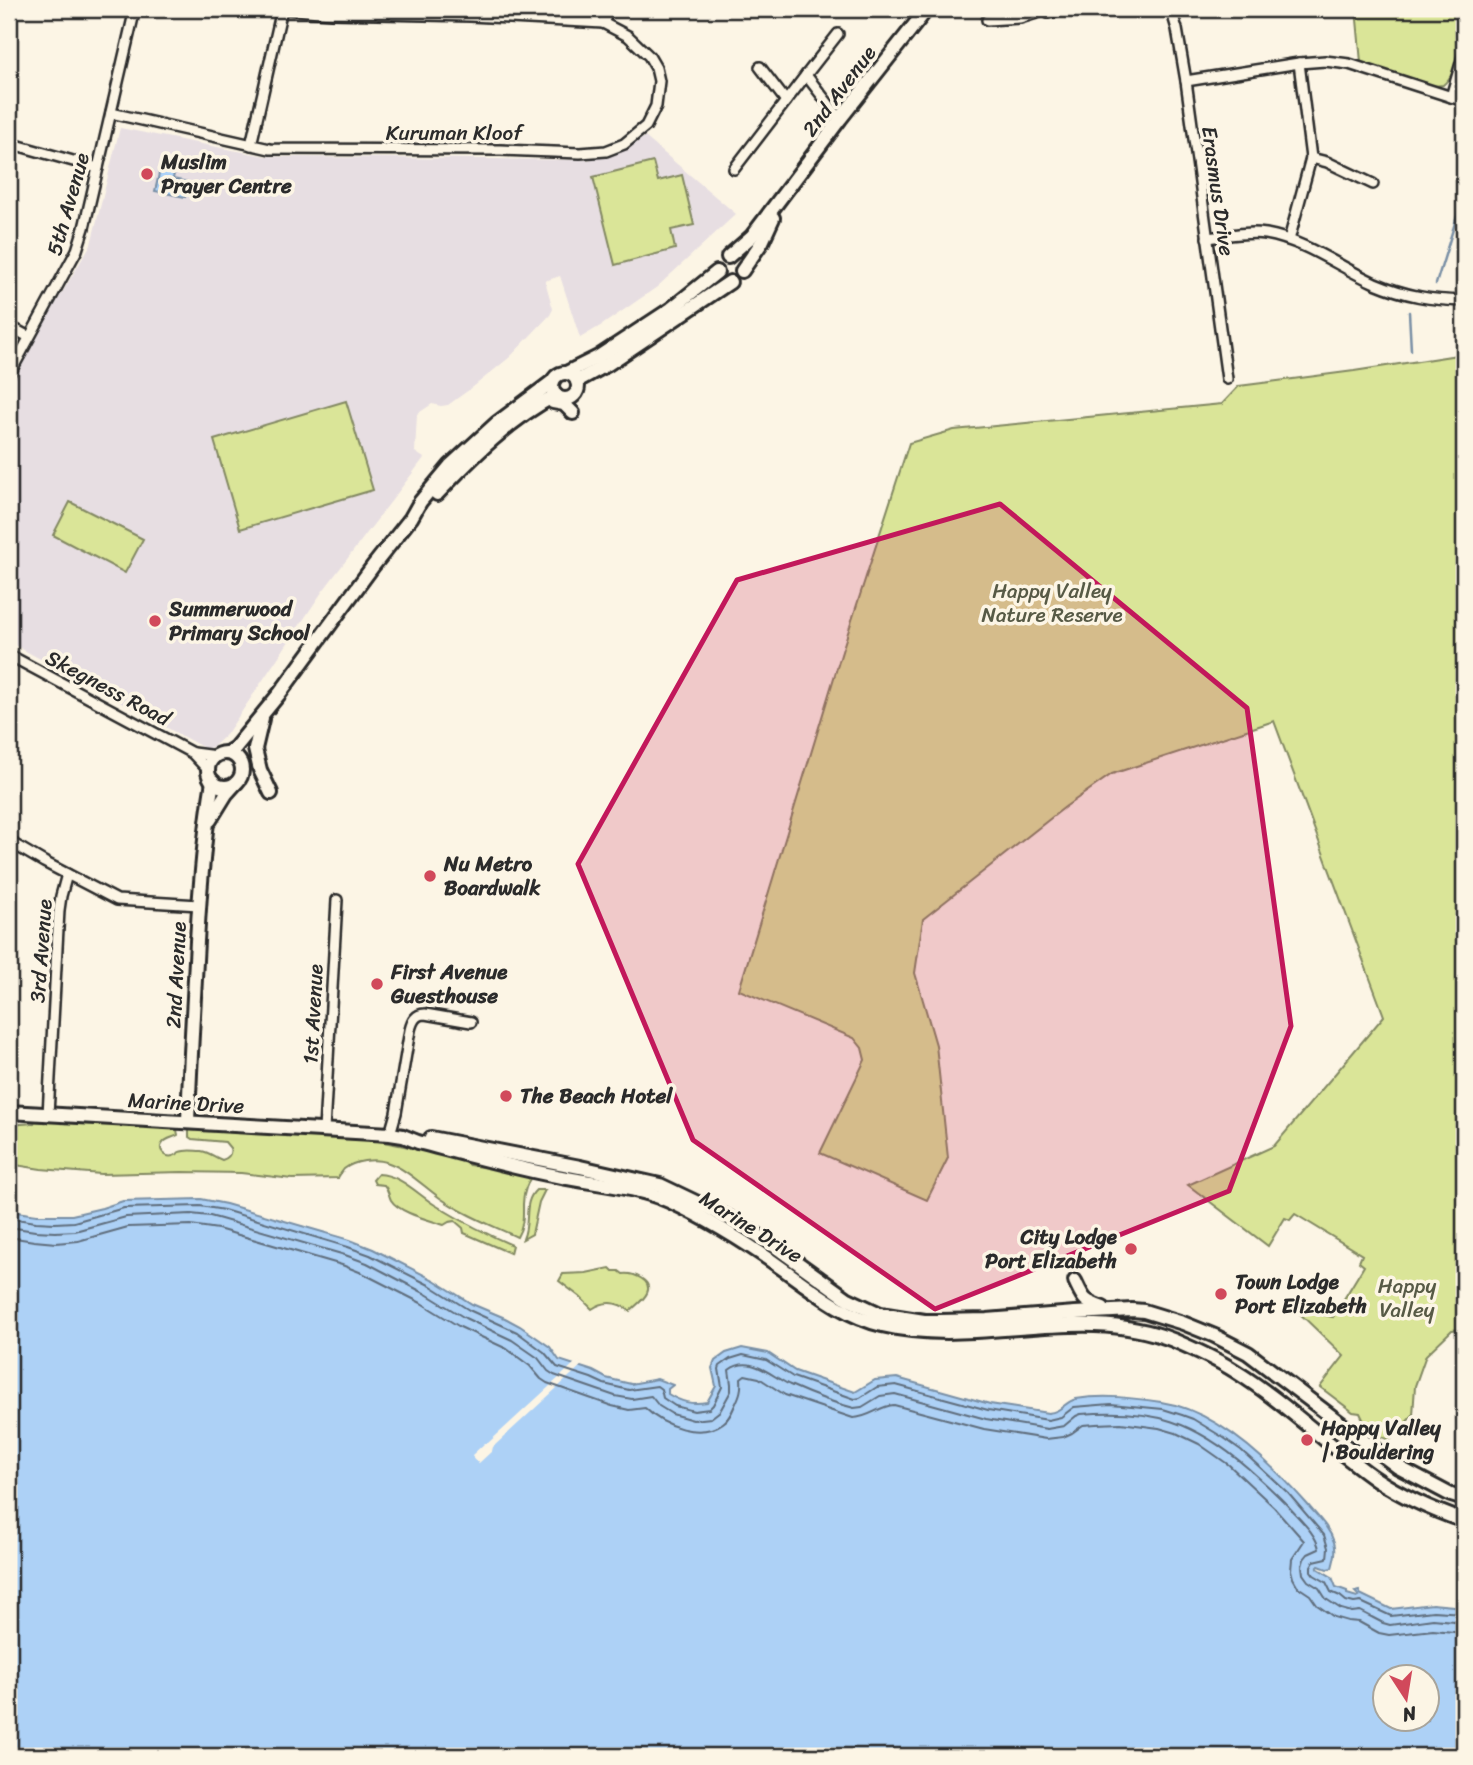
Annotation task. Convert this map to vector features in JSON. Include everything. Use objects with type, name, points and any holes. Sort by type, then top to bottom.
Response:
[{"type":"main road","name":"2nd Avenue","points":[[571,377],[671,309],[717,272],[719,262],[752,236],[927,9]]},
{"type":"main road","name":"2nd Avenue","points":[[222,755],[235,748],[260,719],[411,518],[425,507],[497,423],[558,376],[571,377],[608,364],[738,279],[762,243],[782,198]]},
{"type":"main road","points":[[728,257],[738,260],[742,271]]},
{"type":"main road","points":[[717,272],[721,278],[730,282]]},
{"type":"main road","name":"2nd Avenue","points":[[465,458],[541,402],[556,395],[566,398],[572,396],[577,390],[571,377]]},
{"type":"main road","points":[[553,381],[556,395]]},
{"type":"main road","points":[[524,415],[551,402],[564,404],[573,413]]},
{"type":"main road","name":"2nd Avenue","points":[[239,761],[260,719]]},
{"type":"main road","points":[[260,719],[255,749],[260,770],[271,793]]},
{"type":"main road","points":[[222,755],[234,756],[242,768],[236,783],[227,786],[222,786],[211,776],[209,765],[222,755]]},
{"type":"main road","name":"2nd Avenue","points":[[188,1122],[199,905],[211,776]]},
{"type":"main road","name":"2nd Avenue","points":[[205,830],[214,812],[236,783]]},
{"type":"main road","name":"Marine Drive","points":[[9,1112],[418,1136],[560,1163],[641,1180],[680,1194],[746,1228],[848,1299],[880,1314],[924,1321],[1075,1319]]},
{"type":"main road","name":"Marine Drive","points":[[396,1135],[471,1156],[648,1194],[669,1201],[722,1228],[835,1305],[879,1325],[910,1331],[978,1331],[1075,1319]]},
{"type":"main road","points":[[1075,1281],[1087,1302],[1110,1311]]},
{"type":"main road","points":[[1075,1319],[1110,1311],[1144,1311],[1216,1336],[1248,1353],[1398,1467],[1464,1499]]},
{"type":"main road","points":[[1075,1319],[1143,1330],[1203,1353],[1236,1371],[1397,1492],[1464,1521]]},
{"type":"street","name":"5th Avenue","points":[[9,375],[77,250],[135,9]]},
{"type":"street","points":[[251,145],[283,9],[603,23],[609,9]]},
{"type":"street","points":[[986,20],[1020,18],[1043,10],[1048,13],[1063,9]]},
{"type":"street","name":"Erasmus Drive","points":[[1171,9],[1186,81],[1227,379]]},
{"type":"street","name":"Kuruman Kloof","points":[[111,113],[270,149],[580,153],[606,151],[639,132],[651,118],[656,106],[659,81],[656,68],[641,47],[628,36],[603,23]]},
{"type":"street","points":[[734,169],[838,34]]},
{"type":"street","points":[[1451,97],[1464,53]]},
{"type":"street","points":[[1186,81],[1325,61],[1349,64],[1464,101]]},
{"type":"street","points":[[1289,240],[1311,158],[1299,63]]},
{"type":"street","points":[[760,67],[786,101]]},
{"type":"street","points":[[806,75],[840,119]]},
{"type":"street","points":[[9,143],[98,168]]},
{"type":"street","points":[[1311,158],[1327,162],[1373,184]]},
{"type":"street","points":[[1207,238],[1262,233],[1289,240],[1375,282],[1407,294],[1434,300],[1464,302]]},
{"type":"street","points":[[9,326],[29,337]]},
{"type":"street","name":"Skegness Road","points":[[9,655],[191,753],[211,776]]},
{"type":"street","name":"Skegness Road","points":[[191,753],[222,755]]},
{"type":"street","points":[[9,840],[117,900],[199,905]]},
{"type":"street","name":"3rd Avenue","points":[[48,1115],[59,910],[67,874]]},
{"type":"street","name":"1st Avenue","points":[[324,1130],[337,900]]},
{"type":"street","points":[[396,1135],[398,1101],[414,1020],[418,1015],[425,1014],[471,1022]]},
{"type":"highlighted area","points":[[1000,504],[1247,708],[1291,1026],[1229,1191],[935,1309],[693,1140],[578,864],[737,580]]},
{"type":"shaded area","points":[[120,128],[265,156],[285,157],[587,160],[615,154],[645,137],[736,214],[657,287],[580,338],[560,276],[545,281],[553,309],[510,357],[448,405],[432,404],[417,414],[415,452],[424,458],[322,592],[226,735],[214,746],[206,749],[9,642],[9,388],[91,244]]},
{"type":"green space","points":[[1356,9],[1464,9],[1458,60],[1449,78],[1443,85],[1434,86],[1361,62]]},
{"type":"green space","points":[[653,162],[658,181],[682,175],[694,225],[671,230],[675,249],[615,265],[593,177]]},
{"type":"green space","name":"Happy Valley Nature Reserve","points":[[1464,354],[1464,1326],[1452,1330],[1426,1355],[1415,1386],[1413,1415],[1390,1440],[1371,1431],[1360,1413],[1353,1412],[1320,1387],[1344,1356],[1294,1308],[1333,1317],[1364,1266],[1359,1262],[1362,1255],[1295,1214],[1290,1220],[1285,1218],[1268,1246],[1188,1185],[1274,1146],[1384,1016],[1274,721],[1112,774],[1065,807],[923,919],[915,973],[936,1045],[948,1158],[927,1200],[820,1153],[865,1060],[862,1048],[854,1038],[739,990],[843,648],[909,443],[954,430],[1222,404],[1239,386]]},
{"type":"green space","points":[[346,401],[373,490],[240,529],[214,440]]},
{"type":"green space","points":[[70,502],[143,539],[125,573],[53,535]]},
{"type":"green space","points":[[35,1121],[169,1127],[177,1130],[178,1135],[166,1140],[161,1146],[163,1153],[168,1156],[190,1151],[204,1152],[222,1160],[229,1156],[230,1148],[225,1142],[192,1139],[189,1137],[189,1128],[378,1141],[451,1155],[469,1165],[534,1172],[525,1191],[522,1224],[517,1237],[458,1209],[400,1168],[376,1160],[353,1164],[344,1169],[338,1178],[292,1179],[241,1173],[101,1174],[9,1164],[9,1125]]},
{"type":"green space","points":[[378,1174],[401,1181],[444,1211],[512,1245],[510,1253],[464,1233],[463,1228],[455,1221],[444,1225],[401,1209],[391,1200],[384,1185],[375,1184],[373,1180]]},
{"type":"green space","points":[[536,1190],[545,1190],[539,1202],[532,1234],[523,1239],[529,1201]]},
{"type":"green space","points":[[610,1268],[637,1276],[647,1284],[646,1296],[630,1311],[611,1303],[592,1309],[559,1281],[563,1274]]},
{"type":"water","points":[[161,165],[175,168],[173,179],[188,182],[185,197],[155,191]]},
{"type":"water","points":[[201,1199],[350,1240],[373,1249],[434,1280],[472,1304],[520,1326],[550,1347],[559,1360],[606,1378],[631,1384],[657,1379],[673,1385],[668,1389],[668,1394],[687,1402],[707,1402],[716,1386],[712,1368],[715,1361],[726,1353],[742,1348],[768,1353],[795,1371],[855,1392],[875,1380],[897,1378],[990,1404],[1048,1413],[1057,1411],[1076,1399],[1097,1397],[1140,1399],[1182,1407],[1222,1427],[1241,1441],[1277,1472],[1319,1517],[1332,1537],[1335,1552],[1332,1568],[1317,1568],[1332,1577],[1336,1587],[1357,1597],[1359,1596],[1355,1592],[1359,1591],[1360,1594],[1391,1609],[1432,1604],[1464,1607],[1464,1756],[9,1756],[9,1211],[37,1215],[72,1215],[123,1201]]},
{"type":"pier","points":[[576,1362],[583,1364],[479,1463],[474,1460],[472,1455]]},
{"type":"waterway","points":[[1436,284],[1464,187]]},
{"type":"waterway","points":[[1409,312],[1411,350]]},
{"type":"place","name":"Muslim Prayer Centre","points":[[147,174]]},
{"type":"place","name":"Summerwood Primary School","points":[[155,621]]},
{"type":"place","name":"Nu Metro Boardwalk","points":[[430,876]]},
{"type":"place","name":"First Avenue Guesthouse","points":[[377,984]]},
{"type":"place","name":"The Beach Hotel","points":[[506,1096]]},
{"type":"place","name":"City Lodge Port Elizabeth","points":[[1131,1249]]},
{"type":"place","name":"Town Lodge Port Elizabeth","points":[[1221,1294]]},
{"type":"place","name":"Happy Valley | Bouldering","points":[[1307,1440]]},
{"type":"park label","name":"Happy Valley","points":[[1407,1298]]}]
